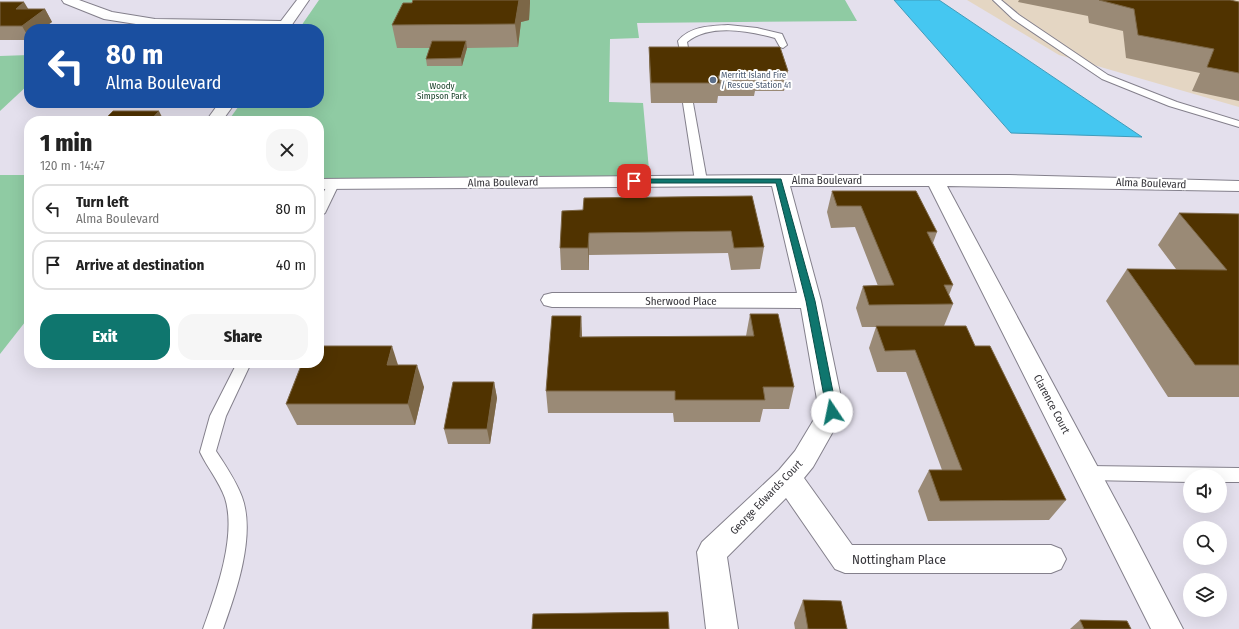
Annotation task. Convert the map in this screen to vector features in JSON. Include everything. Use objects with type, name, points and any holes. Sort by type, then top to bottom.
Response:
[{"type":"street","points":[[68,0],[109,16],[155,23],[187,24]]},
{"type":"street","points":[[285,24],[303,0]]},
{"type":"street","name":"George Edwards Court","points":[[722,629],[712,552],[788,478],[804,459],[832,412],[810,301],[779,180]]},
{"type":"street","name":"Alma Boulevard","points":[[326,184],[935,180],[1137,182],[1239,186]]},
{"type":"street","name":"Clarence Court","points":[[935,180],[1088,473],[1167,629]]},
{"type":"street","name":"Sherwood Place","points":[[552,300],[810,301]]},
{"type":"street","name":"Nottingham Place","points":[[788,478],[845,559],[1051,559]]},
{"type":"lane","points":[[998,0],[1000,5],[1016,17],[1105,77],[1173,104],[1239,124]]},
{"type":"lane","points":[[686,66],[682,41],[686,36],[696,31],[741,29],[766,32],[779,36],[784,45]]},
{"type":"lane","points":[[688,103],[701,181]]},
{"type":"lane","points":[[213,629],[222,607],[237,543],[235,502],[208,452],[218,416],[242,368]]},
{"type":"lane","points":[[1088,473],[1239,475]]},
{"type":"shaded area","points":[[967,0],[1239,0],[1239,107],[1059,55]]},
{"type":"green space","name":"Woody Simpson Park","points":[[319,0],[845,0],[857,21],[637,23],[639,38],[610,39],[609,102],[643,103],[650,181],[324,182],[324,116],[232,116],[237,108],[324,108],[324,24],[302,24]]},
{"type":"green space","points":[[24,55],[24,89],[0,111],[0,56]]},
{"type":"green space","points":[[0,175],[24,175],[24,323],[0,354]]},
{"type":"water","points":[[894,0],[939,0],[1142,137],[1011,133]]},
{"type":"building","points":[[413,0],[519,0],[515,24],[392,25],[403,3],[412,3]]},
{"type":"building","points":[[1099,0],[1230,0],[1239,2],[1239,73],[1207,67],[1214,49],[1138,35],[1134,9]]},
{"type":"building","points":[[0,2],[24,2],[16,9],[45,9],[22,26],[0,26]]},
{"type":"building","points":[[432,41],[466,41],[461,58],[426,59]]},
{"type":"building","points":[[649,47],[780,47],[788,71],[756,71],[757,77],[718,76],[720,83],[651,83]]},
{"type":"building","points":[[113,111],[159,111],[154,116],[108,116]]},
{"type":"building","points":[[832,191],[916,191],[937,232],[927,232],[953,285],[944,285],[953,304],[869,305],[863,286],[894,285],[861,206],[837,206]]},
{"type":"building","points":[[752,196],[764,247],[734,248],[731,231],[589,233],[588,248],[560,248],[562,211],[583,210],[584,198]]},
{"type":"building","points":[[1179,213],[1239,214],[1239,365],[1195,365],[1127,269],[1227,270]]},
{"type":"building","points":[[750,314],[778,314],[794,387],[763,387],[765,400],[675,400],[675,391],[546,391],[552,316],[581,316],[580,337],[754,336]]},
{"type":"building","points":[[876,326],[966,326],[975,346],[990,346],[1066,500],[940,501],[929,470],[962,470],[915,350],[885,351]]},
{"type":"building","points":[[324,346],[392,346],[387,365],[417,365],[408,404],[286,404],[300,368],[324,368]]},
{"type":"building","points":[[453,382],[494,382],[487,429],[444,429]]},
{"type":"building","points":[[803,600],[841,601],[847,629],[808,629]]},
{"type":"building","points":[[668,612],[669,629],[532,629],[533,614]]},
{"type":"building","points":[[1080,620],[1127,621],[1131,629],[1084,629]]},
{"type":"place","name":"Merritt Island Fire / Rescue Station 41","points":[[713,80]]},
{"type":"route","points":[[634,181],[779,180],[810,301],[832,412]]}]
